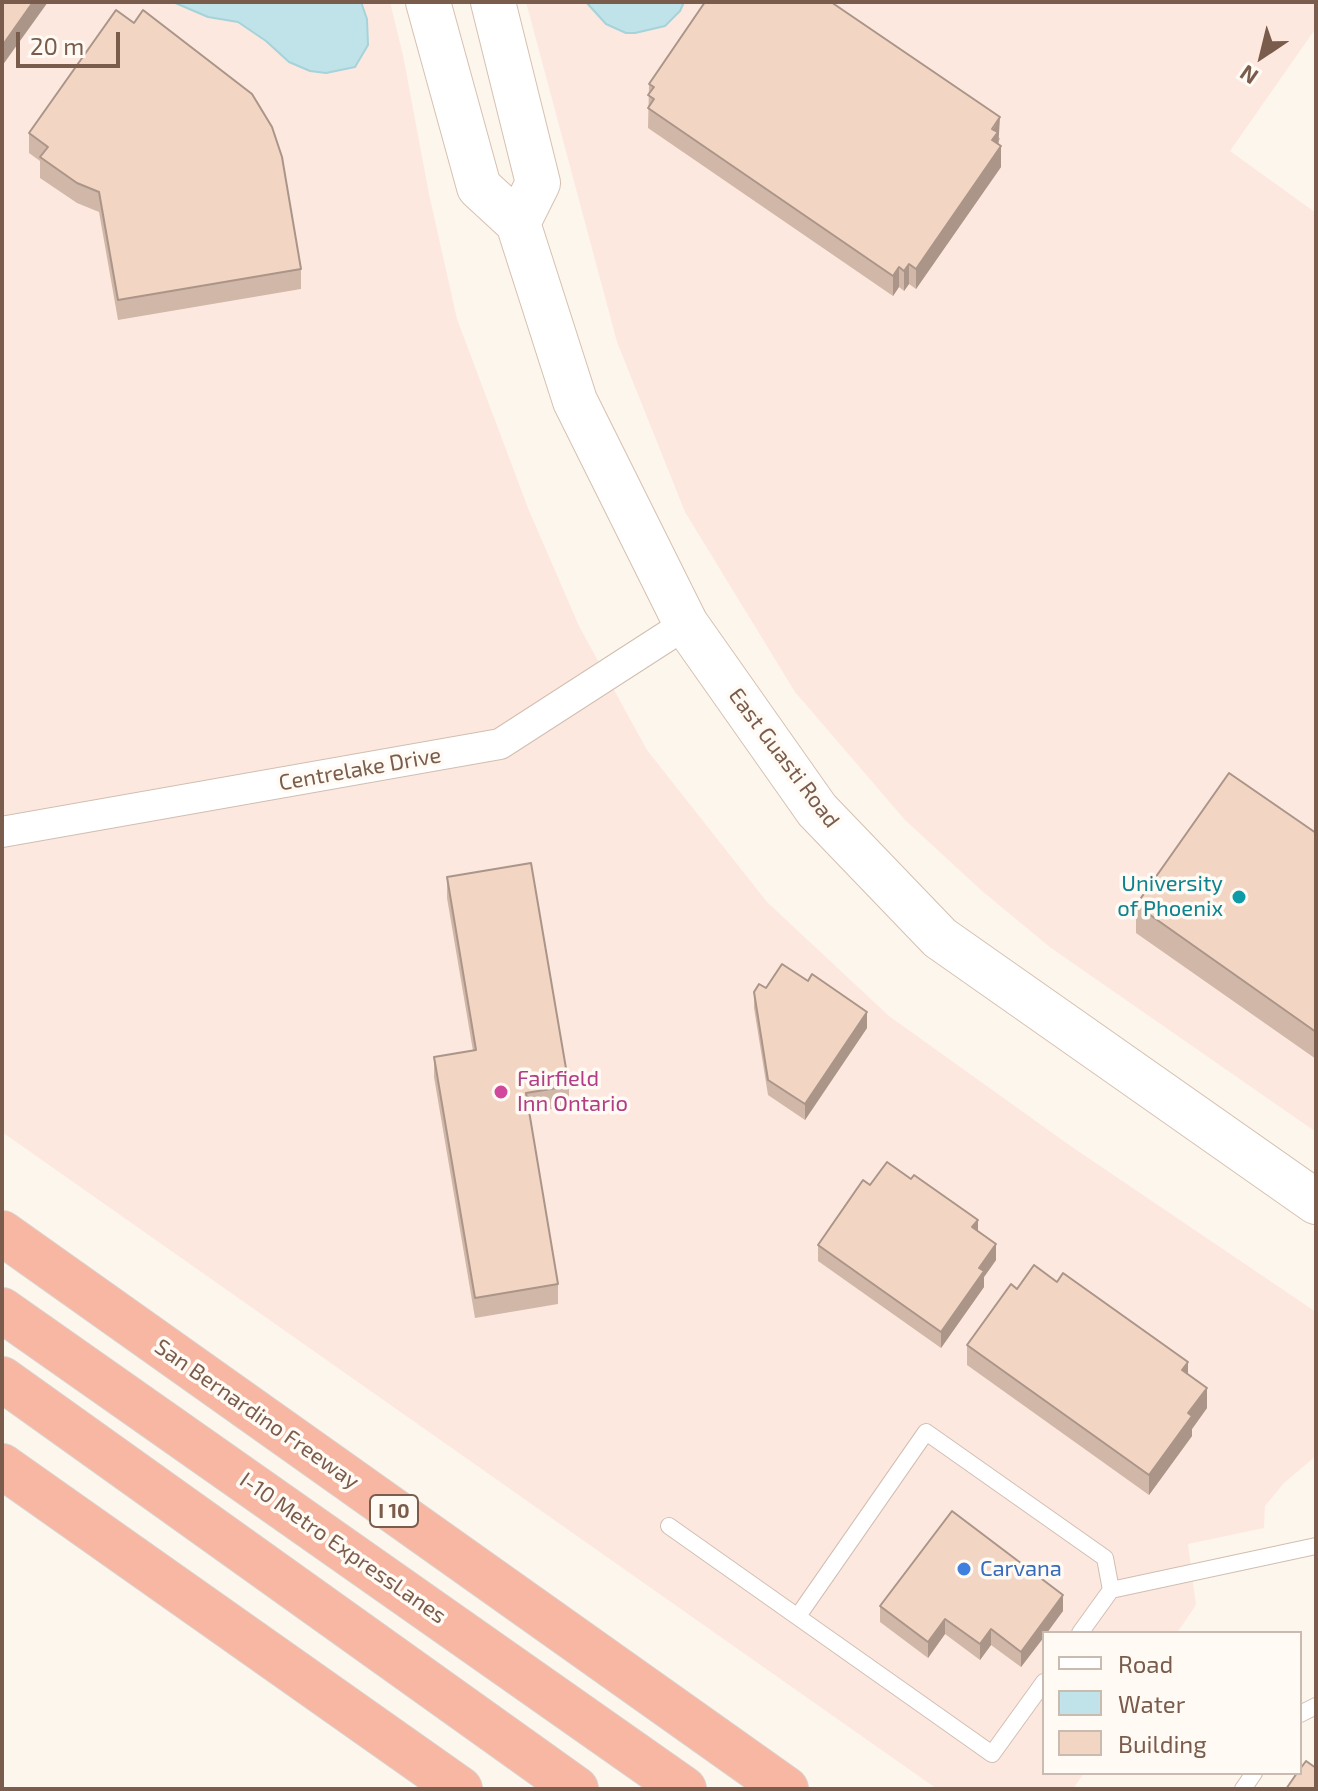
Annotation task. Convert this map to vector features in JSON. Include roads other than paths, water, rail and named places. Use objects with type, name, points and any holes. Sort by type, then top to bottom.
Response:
[{"type":"highway","name":"San Bernardino Freeway","points":[[2,1233],[786,1789]]},
{"type":"highway","name":"I-10 Metro ExpressLanes","points":[[2,1310],[684,1789]]},
{"type":"highway","points":[[2,1379],[576,1789]]},
{"type":"highway","points":[[2,1466],[460,1789]]},
{"type":"main road","name":"East Guasti Road","points":[[428,2],[479,187],[518,223],[575,401],[686,624],[817,810],[940,938],[1316,1202]]},
{"type":"main road","points":[[493,2],[538,183],[518,223]]},
{"type":"street","name":"Centrelake Drive","points":[[2,832],[500,744],[686,624]]},
{"type":"lane","points":[[798,1616],[926,1432],[1105,1558],[1111,1590]]},
{"type":"lane","points":[[669,1526],[992,1754],[1042,1685]]},
{"type":"lane","points":[[1081,1631],[1111,1590],[1316,1546]]},
{"type":"water","points":[[173,2],[361,2],[367,19],[368,45],[355,67],[326,73],[310,71],[289,62],[238,22],[208,17]]},
{"type":"water","points":[[586,2],[684,2],[680,11],[665,26],[626,33],[606,24]]},
{"type":"place","name":"University of Phoenix","points":[[1239,897]]},
{"type":"place","name":"Fairfield Inn Ontario","points":[[501,1092]]},
{"type":"place","name":"Carvana","points":[[964,1569]]}]
